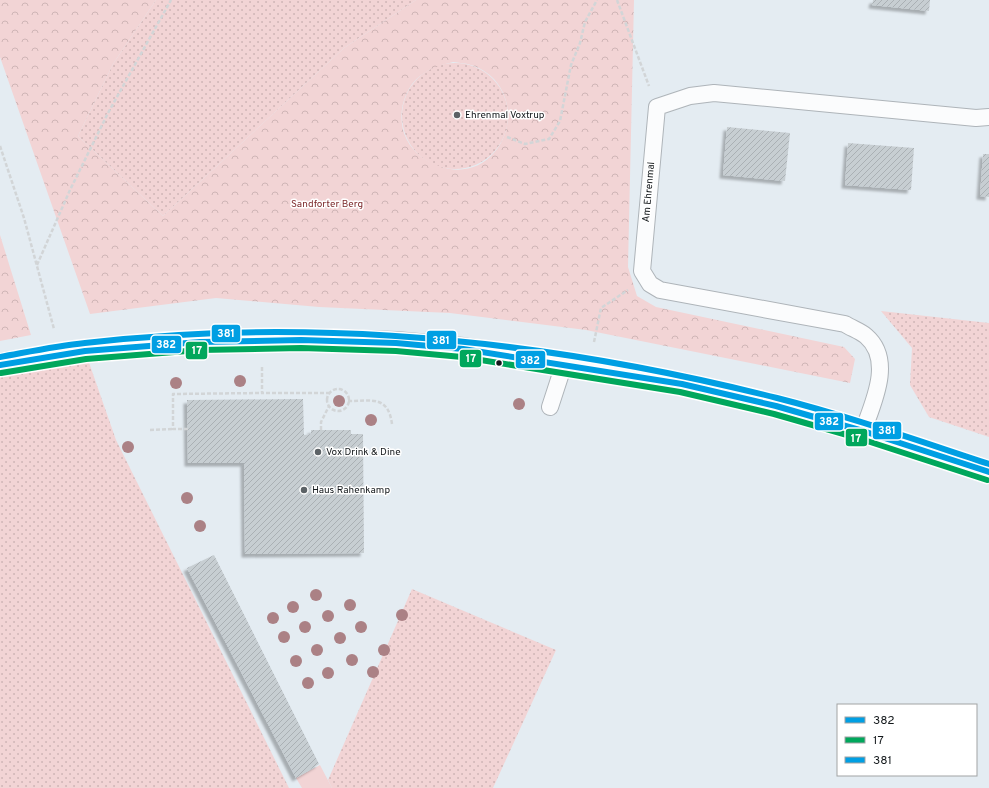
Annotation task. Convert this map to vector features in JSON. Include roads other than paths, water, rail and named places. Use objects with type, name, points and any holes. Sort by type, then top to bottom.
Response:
[{"type":"street","points":[[0,365],[85,351],[200,342],[262,340],[396,343],[463,349],[682,384],[776,406],[863,431],[989,472]]},
{"type":"lane","name":"Am Ehrenmal","points":[[863,431],[880,378],[879,354],[866,337],[845,324],[660,290],[650,284],[642,271],[657,107],[690,96],[714,93],[976,118],[989,117]]},
{"type":"lane","points":[[550,407],[564,364]]},
{"type":"place","name":"Ehrenmal Voxtrup","points":[[457,115]]},
{"type":"place","name":"Vox Drink & Dine","points":[[318,452]]},
{"type":"place","name":"Haus Rahenkamp","points":[[304,490]]},
{"type":"park label","name":"Sandforter Berg","points":[[327,204]]}]
